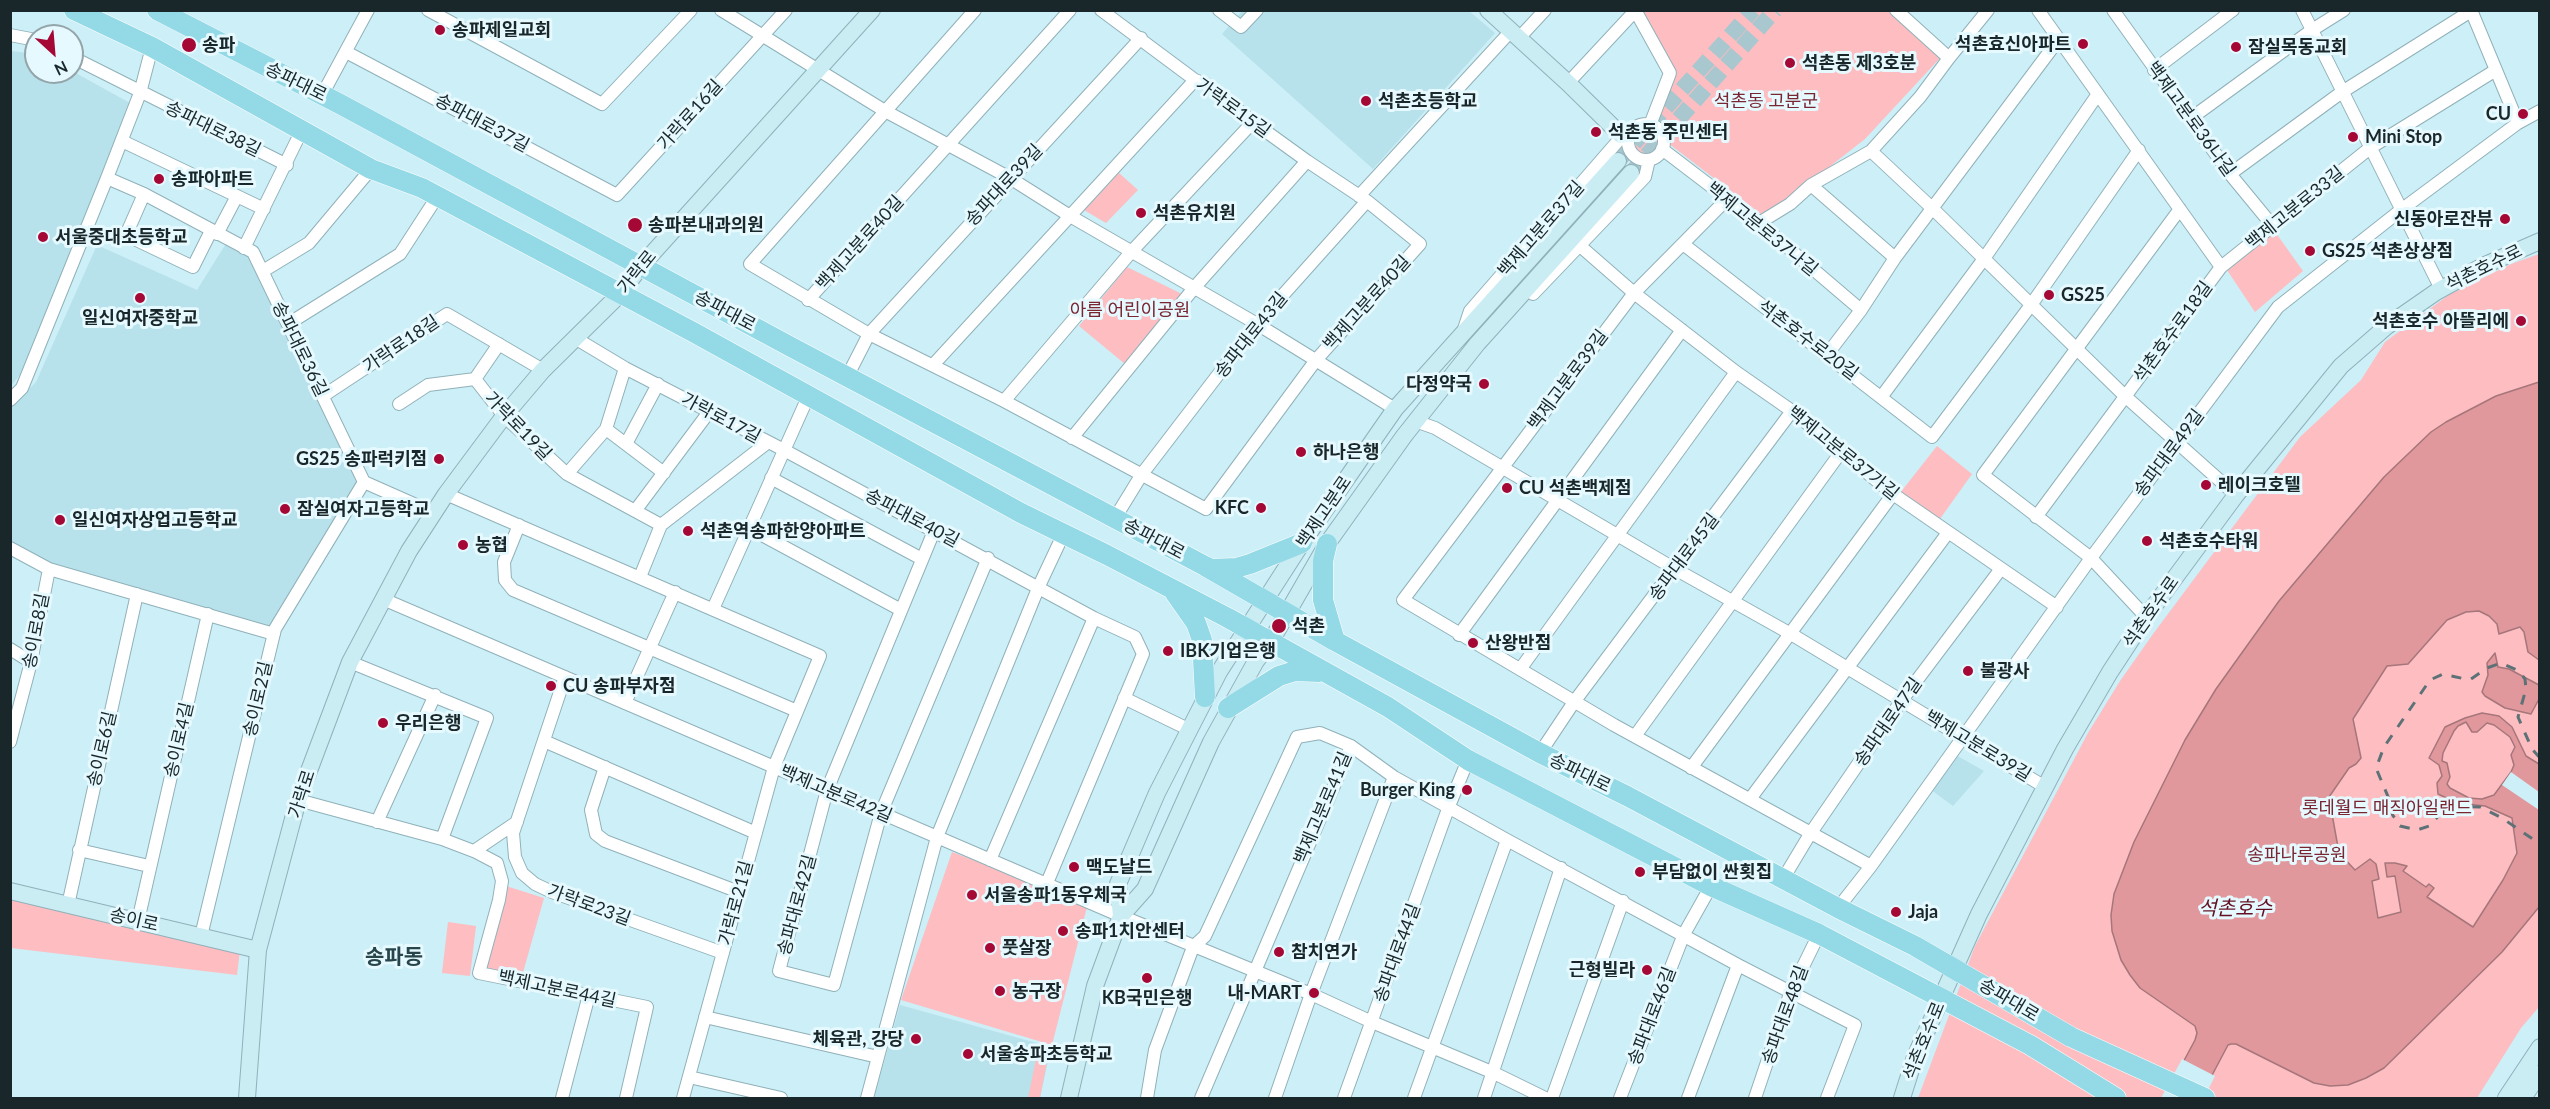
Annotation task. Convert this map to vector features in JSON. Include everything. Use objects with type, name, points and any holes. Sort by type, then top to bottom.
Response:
[{"type":"main road","name":"송파대로","points":[[74,10],[152,47],[371,169],[422,188],[693,332],[1063,535],[1174,590],[1388,707],[1468,760],[1711,886],[1820,934],[2030,1045],[2116,1098]]},
{"type":"main road","points":[[97,10],[152,47]]},
{"type":"main road","name":"송파대로","points":[[156,10],[322,95],[1115,518],[1540,753],[1627,796],[1954,968],[2071,1037],[2205,1098]]},
{"type":"main road","points":[[1210,569],[1236,568],[1302,543]]},
{"type":"main road","points":[[1327,544],[1323,561],[1323,600],[1335,641]]},
{"type":"main road","points":[[1174,590],[1196,623],[1202,640],[1205,697]]},
{"type":"main road","points":[[1228,708],[1279,675],[1294,671],[1324,672]]},
{"type":"street","points":[[322,95],[368,10]]},
{"type":"street","points":[[428,10],[602,104],[691,10]]},
{"type":"street","points":[[721,10],[819,70]]},
{"type":"street","name":"가락로16길","points":[[617,195],[786,10]]},
{"type":"street","name":"가락로","points":[[247,1098],[258,950],[298,800],[350,662],[409,550],[446,494],[504,416],[543,370],[620,294],[641,266],[872,10]]},
{"type":"street","name":"백제고분로40길","points":[[975,10],[750,264],[808,300],[1070,10]]},
{"type":"street","name":"가락로15길","points":[[1101,10],[1195,80],[1206,84],[1307,161],[1363,198]]},
{"type":"street","points":[[1219,10],[1241,27],[1257,10]]},
{"type":"street","points":[[1488,10],[1625,137],[1634,155],[1649,160],[1659,154],[1662,149],[1663,137],[1660,131],[1650,125],[1638,126],[1625,137]]},
{"type":"street","name":"송파대로43길","points":[[1115,518],[1142,474],[1257,324],[1363,198],[1515,35],[1545,10]]},
{"type":"street","points":[[1896,10],[1949,58]]},
{"type":"street","points":[[1759,223],[1790,204],[1811,185],[1871,151],[1920,97],[1988,10]]},
{"type":"street","name":"석촌호수로18길","points":[[2036,517],[2221,267],[2060,39],[2037,10]]},
{"type":"street","name":"백제고분로36나길","points":[[2113,10],[2230,174],[2272,225]]},
{"type":"street","points":[[2154,70],[2233,10]]},
{"type":"street","points":[[2302,10],[2440,290]]},
{"type":"street","points":[[2190,119],[2312,30],[2344,10]]},
{"type":"street","points":[[1568,83],[1635,11],[1670,74],[1650,125]]},
{"type":"street","points":[[2230,174],[2342,92],[2471,11],[2518,123]]},
{"type":"street","name":"송파대로39길","points":[[847,377],[869,334],[1140,38]]},
{"type":"street","points":[[1826,356],[1861,310],[1895,258],[2060,39]]},
{"type":"street","points":[[10,400],[22,388],[122,141],[140,93],[152,47]]},
{"type":"street","name":"송파대로37길","points":[[346,52],[617,195]]},
{"type":"street","name":"송파대로38길","points":[[84,63],[286,165]]},
{"type":"street","name":"백제고분로33길","points":[[2221,267],[2370,148],[2496,69]]},
{"type":"street","name":"백제고분로40길","points":[[819,70],[885,111],[1010,178],[1070,216],[1257,324],[1395,409]]},
{"type":"street","points":[[933,365],[1195,80]]},
{"type":"street","points":[[1882,396],[1983,260],[2098,93]]},
{"type":"street","name":"송파대로49길","points":[[1838,908],[1871,866],[2091,558],[2278,306],[2401,210],[2518,123],[2540,111]]},
{"type":"street","points":[[1004,401],[1132,251],[1253,122]]},
{"type":"street","points":[[244,248],[301,132]]},
{"type":"street","name":"백제고분로37길","points":[[1462,333],[1470,311],[1618,141],[1625,137]]},
{"type":"street","points":[[122,141],[264,209]]},
{"type":"street","name":"백제고분로37나길","points":[[1662,149],[1759,223],[1861,310]]},
{"type":"street","points":[[2031,305],[2139,150]]},
{"type":"street","name":"석촌호수로18길","points":[[1871,151],[2126,397],[2236,495]]},
{"type":"street","name":"백제고분로37길","points":[[1477,344],[1495,334],[1644,177],[1649,160]]},
{"type":"street","points":[[1072,438],[1194,288],[1307,161]]},
{"type":"street","name":"백제고분로","points":[[1121,916],[1118,884],[1157,793],[1205,697],[1302,543],[1395,409],[1618,161]]},
{"type":"street","points":[[263,271],[309,243],[371,169]]},
{"type":"street","name":"백제고분로","points":[[1069,1098],[1095,986],[1121,916],[1145,889],[1173,823],[1228,708],[1256,660],[1270,643],[1327,544],[1415,421],[1477,344],[1631,173]]},
{"type":"street","name":"송파대로36길","points":[[107,178],[144,194],[253,252],[364,482]]},
{"type":"street","points":[[1811,185],[1895,258]]},
{"type":"street","points":[[144,194],[126,235],[193,267],[237,196]]},
{"type":"street","points":[[288,324],[400,254],[436,196]]},
{"type":"street","name":"백제고분로40길","points":[[1142,474],[1206,509],[1317,360],[1420,244],[1363,198]]},
{"type":"street","points":[[1634,293],[1727,200]]},
{"type":"street","points":[[2146,617],[2091,558],[1983,475],[2180,209]]},
{"type":"street","name":"석촌호수로","points":[[1902,1098],[1915,1057],[1954,968],[1979,914],[2045,787],[2110,672],[2146,617],[2236,495],[2341,366],[2387,326],[2440,290],[2485,265],[2540,241]]},
{"type":"street","name":"석촌호수로20길","points":[[1683,244],[1932,437],[2031,305]]},
{"type":"street","name":"백제고분로37가길","points":[[1579,245],[1634,293],[1736,372],[1792,411],[1893,494],[1947,534],[2057,608]]},
{"type":"street","name":"백제고분로39길","points":[[1460,634],[1403,600],[1634,293]]},
{"type":"street","points":[[808,300],[869,334],[1004,401],[1142,474]]},
{"type":"street","name":"가락로18길","points":[[323,396],[447,314],[543,370]]},
{"type":"street","points":[[1682,330],[1460,634],[1521,668],[1574,702],[1809,834],[1871,866]]},
{"type":"street","name":"가락로17길","points":[[575,338],[625,368],[766,443],[784,450]]},
{"type":"street","points":[[475,379],[499,344]]},
{"type":"street","points":[[567,474],[606,429],[625,368]]},
{"type":"street","points":[[1521,668],[1616,534],[1736,372]]},
{"type":"street","name":"가락로19길","points":[[399,404],[428,385],[475,379],[504,416],[567,474],[661,525]]},
{"type":"street","points":[[626,444],[658,384]]},
{"type":"street","points":[[713,609],[808,397]]},
{"type":"street","name":"송파대로45길","points":[[1540,753],[1574,702],[1792,411]]},
{"type":"street","points":[[635,511],[709,412]]},
{"type":"street","name":"백제고분로39길","points":[[1415,421],[1435,428],[1675,570],[1791,634],[2045,787]]},
{"type":"street","points":[[606,429],[664,472]]},
{"type":"street","points":[[640,577],[661,525],[766,443]]},
{"type":"street","name":"송파대로40길","points":[[784,450],[1039,586]]},
{"type":"street","points":[[1635,736],[1841,452]]},
{"type":"street","name":"송파대로40길","points":[[771,478],[922,559]]},
{"type":"street","points":[[364,482],[434,513]]},
{"type":"street","name":"송이로2길","points":[[201,936],[274,634],[364,482]]},
{"type":"street","name":"가락로21길","points":[[446,494],[820,656],[774,767],[683,1098]]},
{"type":"street","points":[[1691,768],[1893,494]]},
{"type":"street","points":[[519,525],[504,562],[505,580],[513,590],[797,711]]},
{"type":"street","points":[[749,528],[901,610]]},
{"type":"street","name":"송파대로42길","points":[[934,531],[827,790],[779,971],[834,985],[881,813],[988,558]]},
{"type":"street","points":[[1750,799],[1947,534]]},
{"type":"street","points":[[867,1098],[937,837],[1039,586],[1063,535]]},
{"type":"street","points":[[10,548],[49,568],[274,634]]},
{"type":"street","name":"송이로8길","points":[[10,742],[12,726],[31,662],[49,568]]},
{"type":"street","name":"송파대로47길","points":[[1783,879],[1809,834],[1902,700],[2000,570]]},
{"type":"street","points":[[1039,586],[1094,618],[1136,637],[1143,654],[1047,883]]},
{"type":"street","points":[[625,703],[675,592]]},
{"type":"street","name":"송이로6길","points":[[68,905],[137,594]]},
{"type":"street","name":"백제고분로42길","points":[[383,599],[1121,916]]},
{"type":"street","name":"송이로4길","points":[[138,921],[208,614]]},
{"type":"street","points":[[990,860],[1094,618]]},
{"type":"street","points":[[10,649],[31,662]]},
{"type":"street","points":[[350,662],[487,718],[442,838]]},
{"type":"street","name":"가락로23길","points":[[565,677],[513,833],[515,857],[522,873],[536,884],[723,953]]},
{"type":"street","points":[[377,822],[435,695]]},
{"type":"street","points":[[1124,698],[1190,730]]},
{"type":"street","name":"백제고분로41길","points":[[1147,1098],[1155,1050],[1193,947],[1205,936],[1297,738],[1320,733],[1351,746],[1253,971],[1201,1098]]},
{"type":"street","points":[[544,741],[756,832]]},
{"type":"street","points":[[1351,746],[1394,777],[1507,840],[1738,965],[1855,1025],[1827,1098]]},
{"type":"street","name":"송파대로44길","points":[[1344,1098],[1449,806],[1468,760]]},
{"type":"street","points":[[605,767],[591,810],[596,834],[605,841],[739,892]]},
{"type":"street","points":[[1275,1098],[1311,994],[1394,777]]},
{"type":"street","name":"백제고분로44길","points":[[298,800],[442,838],[474,851],[497,864],[502,881],[499,900],[479,973],[647,1007],[626,1098]]},
{"type":"street","points":[[474,851],[517,822]]},
{"type":"street","points":[[1414,1098],[1507,840]]},
{"type":"street","points":[[79,850],[149,866]]},
{"type":"street","points":[[1484,1098],[1561,868]]},
{"type":"street","name":"송파대로46길","points":[[1620,1098],[1684,934],[1711,886]]},
{"type":"street","name":"송이로","points":[[10,891],[258,950]]},
{"type":"street","points":[[1552,1098],[1623,901]]},
{"type":"street","points":[[1121,916],[1311,994],[1494,1073],[1545,1098]]},
{"type":"street","name":"송파대로48길","points":[[1755,1098],[1791,991],[1820,934]]},
{"type":"street","points":[[1688,1098],[1738,965]]},
{"type":"street","points":[[562,1098],[589,995]]},
{"type":"street","points":[[705,1017],[878,1057]]},
{"type":"street","points":[[2506,1098],[2540,1047]]},
{"type":"street","points":[[2523,1098],[2540,1073]]},
{"type":"street","points":[[689,1077],[781,1098]]},
{"type":"shaded area","name":"석촌초등학교","points":[[1243,10],[1469,11],[1495,33],[1373,169],[1222,34]]},
{"type":"shaded area","name":"서울중대초등학교","points":[[11,51],[24,53],[24,84],[84,84],[84,78],[130,103],[22,372],[11,386]]},
{"type":"shaded area","points":[[227,242],[248,251],[360,482],[271,628],[50,566],[11,544],[11,407],[36,382],[97,245],[197,290]]},
{"type":"shaded area","points":[[1954,754],[1984,771],[1953,806],[1930,789]]},
{"type":"shaded area","name":"서울송파초등학교","points":[[900,1005],[1051,1047],[1040,1098],[874,1098]]},
{"type":"green space","name":"석촌동 고분군","points":[[1635,11],[1892,11],[1941,57],[1865,139],[1787,200],[1762,215],[1668,143],[1665,126],[1655,118],[1674,75]]},
{"type":"green space","points":[[1647,130],[1656,133],[1659,142],[1656,151],[1647,154],[1638,151],[1635,142],[1638,133]]},
{"type":"green space","points":[[1119,173],[1138,190],[1106,223],[1084,210]]},
{"type":"green space","points":[[2273,229],[2303,271],[2255,312],[2225,267]]},
{"type":"green space","name":"송파나루공원","points":[[2539,254],[2539,1007],[2521,1028],[2477,1098],[1918,1098],[1975,946],[2088,733],[2153,634],[2300,437],[2361,380],[2385,342],[2450,294],[2511,264]]},
{"type":"green space","name":"아름 어린이공원","points":[[1127,267],[1182,294],[1125,364],[1079,326]]},
{"type":"green space","points":[[1937,446],[1972,474],[1937,523],[1900,493]]},
{"type":"green space","points":[[952,852],[1088,903],[1052,1045],[901,1000]]},
{"type":"green space","points":[[506,886],[544,898],[522,976],[484,968]]},
{"type":"green space","points":[[11,895],[240,950],[237,975],[11,948]]},
{"type":"green space","points":[[448,922],[476,926],[470,976],[442,973]]},
{"type":"green space","points":[[1036,1059],[1047,1062],[1040,1098],[1028,1098]]},
{"type":"water","name":"석촌호수","points":[[2539,382],[2539,660],[2528,652],[2524,632],[2520,627],[2499,634],[2497,624],[2489,616],[2479,611],[2466,612],[2447,620],[2408,664],[2387,666],[2353,719],[2361,758],[2349,768],[2329,797],[2339,853],[2355,870],[2370,859],[2376,864],[2379,879],[2372,881],[2378,918],[2401,912],[2395,876],[2387,877],[2385,863],[2395,863],[2407,866],[2403,871],[2426,887],[2429,884],[2434,888],[2427,897],[2473,927],[2517,853],[2512,818],[2485,806],[2457,803],[2438,794],[2437,783],[2442,776],[2439,765],[2429,758],[2445,727],[2482,713],[2499,716],[2512,727],[2526,756],[2539,764],[2539,907],[2502,952],[2384,1068],[2366,1078],[2348,1085],[2330,1086],[2314,1083],[2236,1044],[2231,1044],[2228,1045],[2200,1098],[2164,1098],[2197,1033],[2195,1026],[2140,988],[2121,960],[2112,931],[2111,915],[2114,894],[2134,842],[2185,740],[2216,689],[2279,601],[2384,477],[2431,432],[2496,396]],"holes":[[[2466,722],[2472,732],[2477,732],[2487,723],[2494,725],[2510,737],[2515,747],[2511,755],[2514,765],[2511,772],[2494,795],[2482,799],[2469,798],[2450,788],[2447,784],[2450,777],[2447,763],[2442,761],[2443,753],[2458,726]]]},
{"type":"water","points":[[2495,653],[2498,667],[2509,669],[2539,685],[2539,699],[2531,714],[2505,708],[2482,692],[2488,675],[2487,663]]},
{"type":"pier","points":[[2511,772],[2539,792],[2539,810],[2502,785]]},
{"type":"pier","points":[[2182,1059],[2215,1076],[2204,1098],[2161,1098]]},
{"type":"tunnel","points":[[1618,161],[1753,10]]},
{"type":"tunnel","points":[[1631,173],[1775,10]]},
{"type":"railway","points":[[2540,758],[2532,749],[2518,717],[2526,689],[2525,679],[2519,671],[2501,663],[2487,668],[2471,679],[2443,674],[2430,680],[2384,747],[2376,768],[2389,799],[2392,814],[2400,826],[2417,830],[2429,826],[2445,809],[2455,806],[2480,807],[2502,818],[2540,844]]},
{"type":"place","name":"송파제일교회","points":[[440,30]]},
{"type":"place","name":"석촌효신아파트","points":[[2083,44]]},
{"type":"place","name":"송파","points":[[189,45]]},
{"type":"place","name":"잠실목동교회","points":[[2236,47]]},
{"type":"place","name":"석촌동 제3호분","points":[[1790,63]]},
{"type":"place","name":"석촌초등학교","points":[[1366,101]]},
{"type":"place","name":"CU","points":[[2523,114]]},
{"type":"place","name":"석촌동 주민센터","points":[[1596,132]]},
{"type":"place","name":"Mini Stop","points":[[2353,137]]},
{"type":"place","name":"송파아파트","points":[[159,179]]},
{"type":"place","name":"석촌유치원","points":[[1141,213]]},
{"type":"place","name":"신동아로잔뷰","points":[[2505,219]]},
{"type":"place","name":"송파본내과의원","points":[[635,225]]},
{"type":"place","name":"서울중대초등학교","points":[[43,237]]},
{"type":"place","name":"GS25 석촌상상점","points":[[2310,251]]},
{"type":"place","name":"GS25","points":[[2049,295]]},
{"type":"place","name":"일신여자중학교","points":[[140,298]]},
{"type":"place","name":"석촌호수 아뜰리에","points":[[2521,321]]},
{"type":"place","name":"다정약국","points":[[1484,384]]},
{"type":"place","name":"하나은행","points":[[1301,452]]},
{"type":"place","name":"GS25 송파럭키점","points":[[439,459]]},
{"type":"place","name":"레이크호텔","points":[[2206,485]]},
{"type":"place","name":"CU 석촌백제점","points":[[1507,488]]},
{"type":"place","name":"KFC","points":[[1261,508]]},
{"type":"place","name":"잠실여자고등학교","points":[[285,509]]},
{"type":"place","name":"일신여자상업고등학교","points":[[60,520]]},
{"type":"place","name":"석촌역송파한양아파트","points":[[688,531]]},
{"type":"place","name":"석촌호수타워","points":[[2147,541]]},
{"type":"place","name":"농협","points":[[463,545]]},
{"type":"place","name":"석촌","points":[[1279,626]]},
{"type":"place","name":"산왕반점","points":[[1473,643]]},
{"type":"place","name":"IBK기업은행","points":[[1168,651]]},
{"type":"place","name":"불광사","points":[[1968,671]]},
{"type":"place","name":"CU 송파부자점","points":[[551,686]]},
{"type":"place","name":"우리은행","points":[[383,723]]},
{"type":"place","name":"Burger King","points":[[1467,790]]},
{"type":"place","name":"맥도날드","points":[[1074,867]]},
{"type":"place","name":"부담없이 싼횟집","points":[[1640,872]]},
{"type":"place","name":"서울송파1동우체국","points":[[972,895]]},
{"type":"place","name":"Jaja","points":[[1896,912]]},
{"type":"place","name":"송파1치안센터","points":[[1063,931]]},
{"type":"place","name":"풋살장","points":[[990,948]]},
{"type":"place","name":"참치연가","points":[[1279,952]]},
{"type":"place","name":"근형빌라","points":[[1647,970]]},
{"type":"place","name":"KB국민은행","points":[[1147,978]]},
{"type":"place","name":"농구장","points":[[1000,991]]},
{"type":"place","name":"내-MART","points":[[1314,993]]},
{"type":"place","name":"체육관, 강당","points":[[916,1039]]},
{"type":"place","name":"서울송파초등학교","points":[[968,1054]]},
{"type":"district","name":"송파동","points":[[394,957]]},
{"type":"park label","name":"롯데월드 매직아일랜드","points":[[2387,808]]}]
